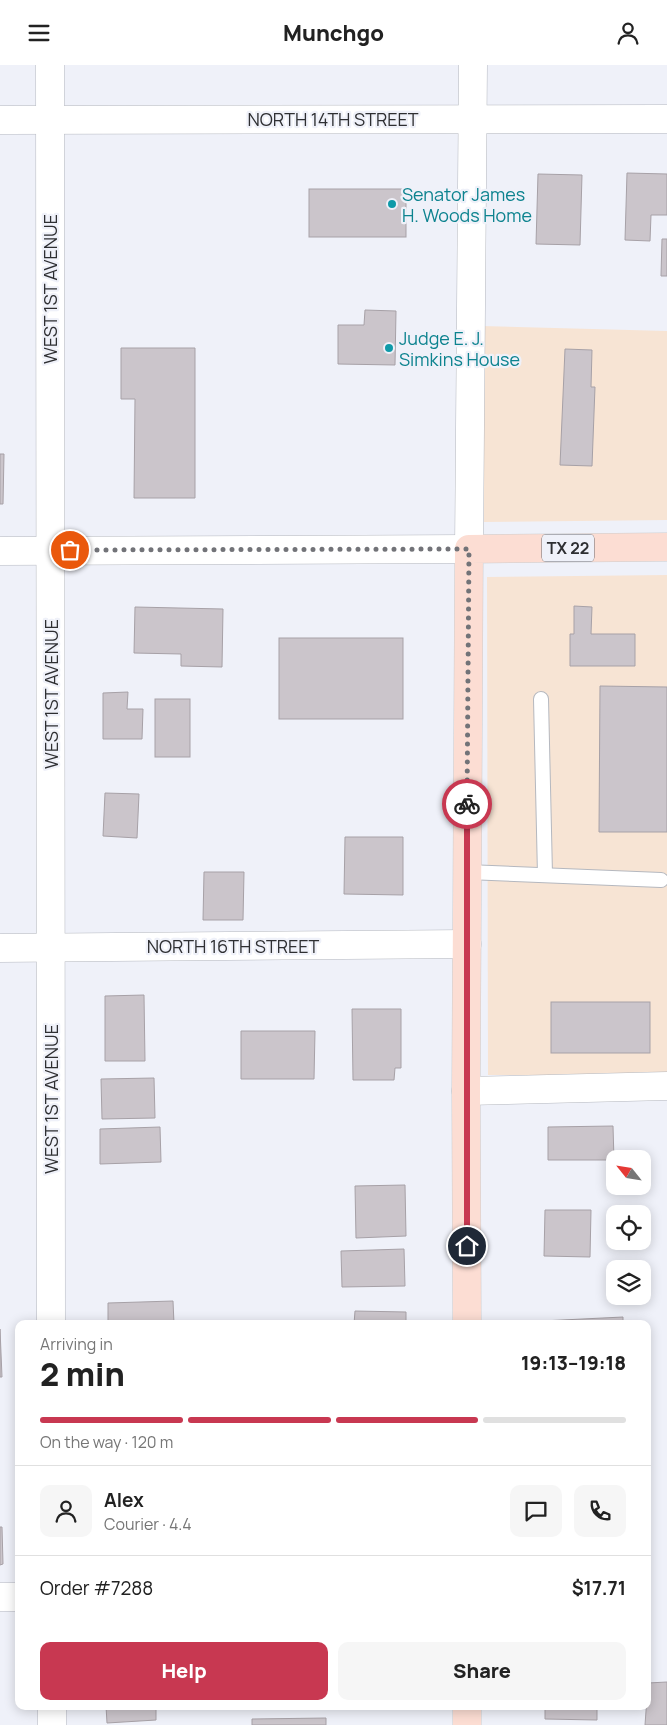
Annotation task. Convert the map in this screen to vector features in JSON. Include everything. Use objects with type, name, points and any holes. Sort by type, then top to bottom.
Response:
[{"type":"main road","name":"TX 22","points":[[469,549],[667,547]]},
{"type":"main road","points":[[467,1320],[466,1091],[469,549]]},
{"type":"main road","points":[[467,1710],[467,1725]]},
{"type":"street","name":"WEST 1ST AVENUE","points":[[50,65],[51,1320]]},
{"type":"street","points":[[0,551],[469,549],[473,65]]},
{"type":"street","name":"NORTH 14TH STREET","points":[[0,120],[667,119]]},
{"type":"street","name":"NORTH 16TH STREET","points":[[0,948],[467,944]]},
{"type":"street","points":[[466,1091],[667,1086]]},
{"type":"street","points":[[0,1597],[15,1597]]},
{"type":"street","points":[[52,1710],[52,1725]]},
{"type":"lane","points":[[541,699],[545,875]]},
{"type":"lane","points":[[467,872],[661,880]]},
{"type":"shaded area","points":[[481,326],[667,331],[667,520],[484,522]]},
{"type":"shaded area","points":[[667,575],[667,1075],[488,1075],[487,577]]},
{"type":"building","points":[[627,173],[667,174],[667,215],[651,215],[650,241],[625,240]]},
{"type":"building","points":[[538,174],[582,175],[580,245],[536,244]]},
{"type":"building","points":[[309,189],[406,189],[406,237],[309,237]]},
{"type":"building","points":[[662,239],[667,239],[667,276],[661,276]]},
{"type":"building","points":[[365,310],[396,311],[395,365],[338,364],[338,325],[364,325]]},
{"type":"building","points":[[121,348],[195,348],[195,498],[134,498],[135,399],[121,399]]},
{"type":"building","points":[[565,349],[592,350],[591,387],[595,387],[592,466],[560,465]]},
{"type":"building","points":[[0,454],[4,454],[3,504],[0,504]]},
{"type":"building","points":[[574,606],[592,607],[591,634],[635,634],[635,666],[570,666],[570,634],[574,634]]},
{"type":"building","points":[[135,607],[223,609],[222,667],[181,666],[181,654],[134,653]]},
{"type":"building","points":[[279,638],[403,638],[403,719],[279,719]]},
{"type":"building","points":[[600,686],[667,687],[667,832],[599,832]]},
{"type":"building","points":[[128,692],[127,709],[143,709],[142,739],[103,739],[103,693]]},
{"type":"building","points":[[155,699],[190,699],[190,757],[155,757]]},
{"type":"building","points":[[105,793],[139,794],[137,838],[103,836]]},
{"type":"building","points":[[345,837],[403,837],[403,895],[344,894]]},
{"type":"building","points":[[204,872],[244,872],[243,920],[203,920]]},
{"type":"building","points":[[144,995],[145,1061],[105,1061],[105,996]]},
{"type":"building","points":[[551,1002],[650,1002],[650,1053],[551,1053]]},
{"type":"building","points":[[352,1009],[401,1009],[401,1068],[395,1068],[394,1080],[353,1080]]},
{"type":"building","points":[[241,1031],[315,1031],[314,1079],[241,1079]]},
{"type":"building","points":[[154,1078],[155,1118],[102,1119],[101,1079]]},
{"type":"building","points":[[613,1126],[614,1150],[606,1150],[606,1160],[548,1160],[548,1127]]},
{"type":"building","points":[[160,1127],[161,1162],[100,1164],[100,1129]]},
{"type":"building","points":[[405,1185],[406,1236],[356,1238],[355,1186]]},
{"type":"building","points":[[545,1210],[591,1210],[590,1257],[544,1256]]},
{"type":"building","points":[[404,1249],[405,1286],[342,1287],[341,1251]]},
{"type":"building","points":[[173,1301],[174,1320],[108,1320],[108,1303]]},
{"type":"building","points":[[355,1311],[406,1312],[406,1320],[354,1320]]},
{"type":"building","points":[[623,1317],[623,1320],[562,1320]]},
{"type":"building","points":[[0,1329],[2,1377],[0,1377]]},
{"type":"building","points":[[0,1527],[2,1527],[3,1564],[0,1565]]},
{"type":"building","points":[[667,1682],[667,1725],[645,1725],[646,1710],[651,1710],[651,1683]]},
{"type":"building","points":[[106,1710],[156,1710],[156,1720],[107,1723]]},
{"type":"building","points":[[545,1710],[597,1710],[597,1720],[545,1719]]},
{"type":"building","points":[[326,1718],[326,1725],[252,1725],[252,1719]]},
{"type":"way so far","points":[[70,550],[469,549],[467,804]]},
{"type":"place","name":"Senator James H. Woods Home","points":[[392,204]]},
{"type":"place","name":"Judge E. J. Simkins House","points":[[389,348]]},
{"type":"route","points":[[467,804],[467,1246]]}]
